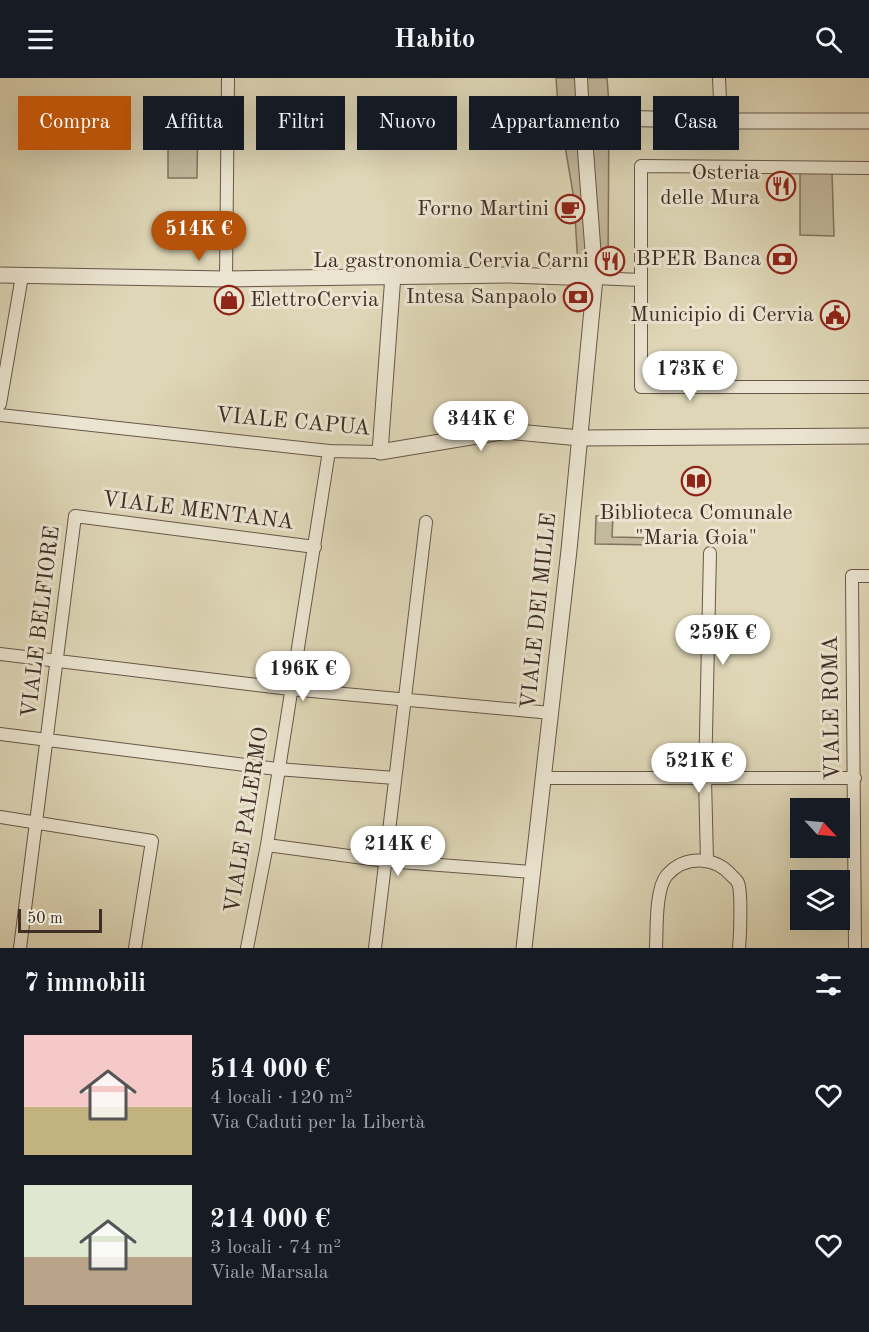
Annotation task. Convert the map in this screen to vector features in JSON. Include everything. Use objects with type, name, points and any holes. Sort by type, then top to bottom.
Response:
[{"type":"street","points":[[226,279],[228,78]]},
{"type":"street","points":[[581,78],[582,96]]},
{"type":"street","points":[[719,78],[720,96]]},
{"type":"street","points":[[739,121],[869,121]]},
{"type":"street","name":"VIALE DEI MILLE","points":[[524,948],[551,713],[595,278],[586,150]]},
{"type":"street","points":[[869,168],[641,166],[640,280],[641,387],[869,387]]},
{"type":"street","points":[[0,275],[226,279],[508,275],[640,280]]},
{"type":"street","points":[[380,452],[393,275]]},
{"type":"street","points":[[0,404],[22,276]]},
{"type":"street","name":"VIALE CAPUA","points":[[0,415],[329,451],[380,452],[507,431],[580,438],[869,436]]},
{"type":"street","name":"VIALE PALERMO","points":[[247,948],[267,845],[277,769],[329,451]]},
{"type":"street","name":"VIALE MENTANA","points":[[75,516],[315,547]]},
{"type":"street","name":"VIALE BELFIORE","points":[[20,948],[75,516]]},
{"type":"street","points":[[375,948],[426,522]]},
{"type":"street","points":[[707,860],[705,779],[710,553]]},
{"type":"street","name":"VIALE ROMA","points":[[855,948],[852,576],[869,576]]},
{"type":"street","points":[[0,654],[290,689],[551,713]]},
{"type":"street","points":[[0,734],[277,769],[394,778]]},
{"type":"street","points":[[544,778],[855,778]]},
{"type":"street","points":[[0,817],[152,841],[135,948]]},
{"type":"street","points":[[267,845],[386,861],[532,872]]},
{"type":"street","points":[[656,948],[659,894],[666,876],[686,863],[707,860],[726,869],[738,884],[739,948]]},
{"type":"shaded area","points":[[556,78],[607,78],[608,96],[557,96]]},
{"type":"shaded area","points":[[168,150],[197,150],[197,178],[168,178]]},
{"type":"shaded area","points":[[566,150],[609,150],[608,273],[578,267],[574,199]]},
{"type":"shaded area","points":[[800,173],[832,173],[834,236],[800,235]]},
{"type":"shaded area","points":[[596,516],[613,516],[612,537],[659,538],[659,545],[595,544]]},
{"type":"place","name":"Osteria delle Mura","points":[[781,186]]},
{"type":"place","name":"Forno Martini","points":[[570,209]]},
{"type":"place","name":"BPER Banca","points":[[782,259]]},
{"type":"place","name":"La gastronomia Cervia Carni","points":[[610,261]]},
{"type":"place","name":"Intesa Sanpaolo","points":[[578,297]]},
{"type":"place","name":"ElettroCervia","points":[[229,300]]},
{"type":"place","name":"Municipio di Cervia","points":[[835,315]]},
{"type":"place","name":"Biblioteca Comunale \"Maria Goia\"","points":[[696,481]]}]
